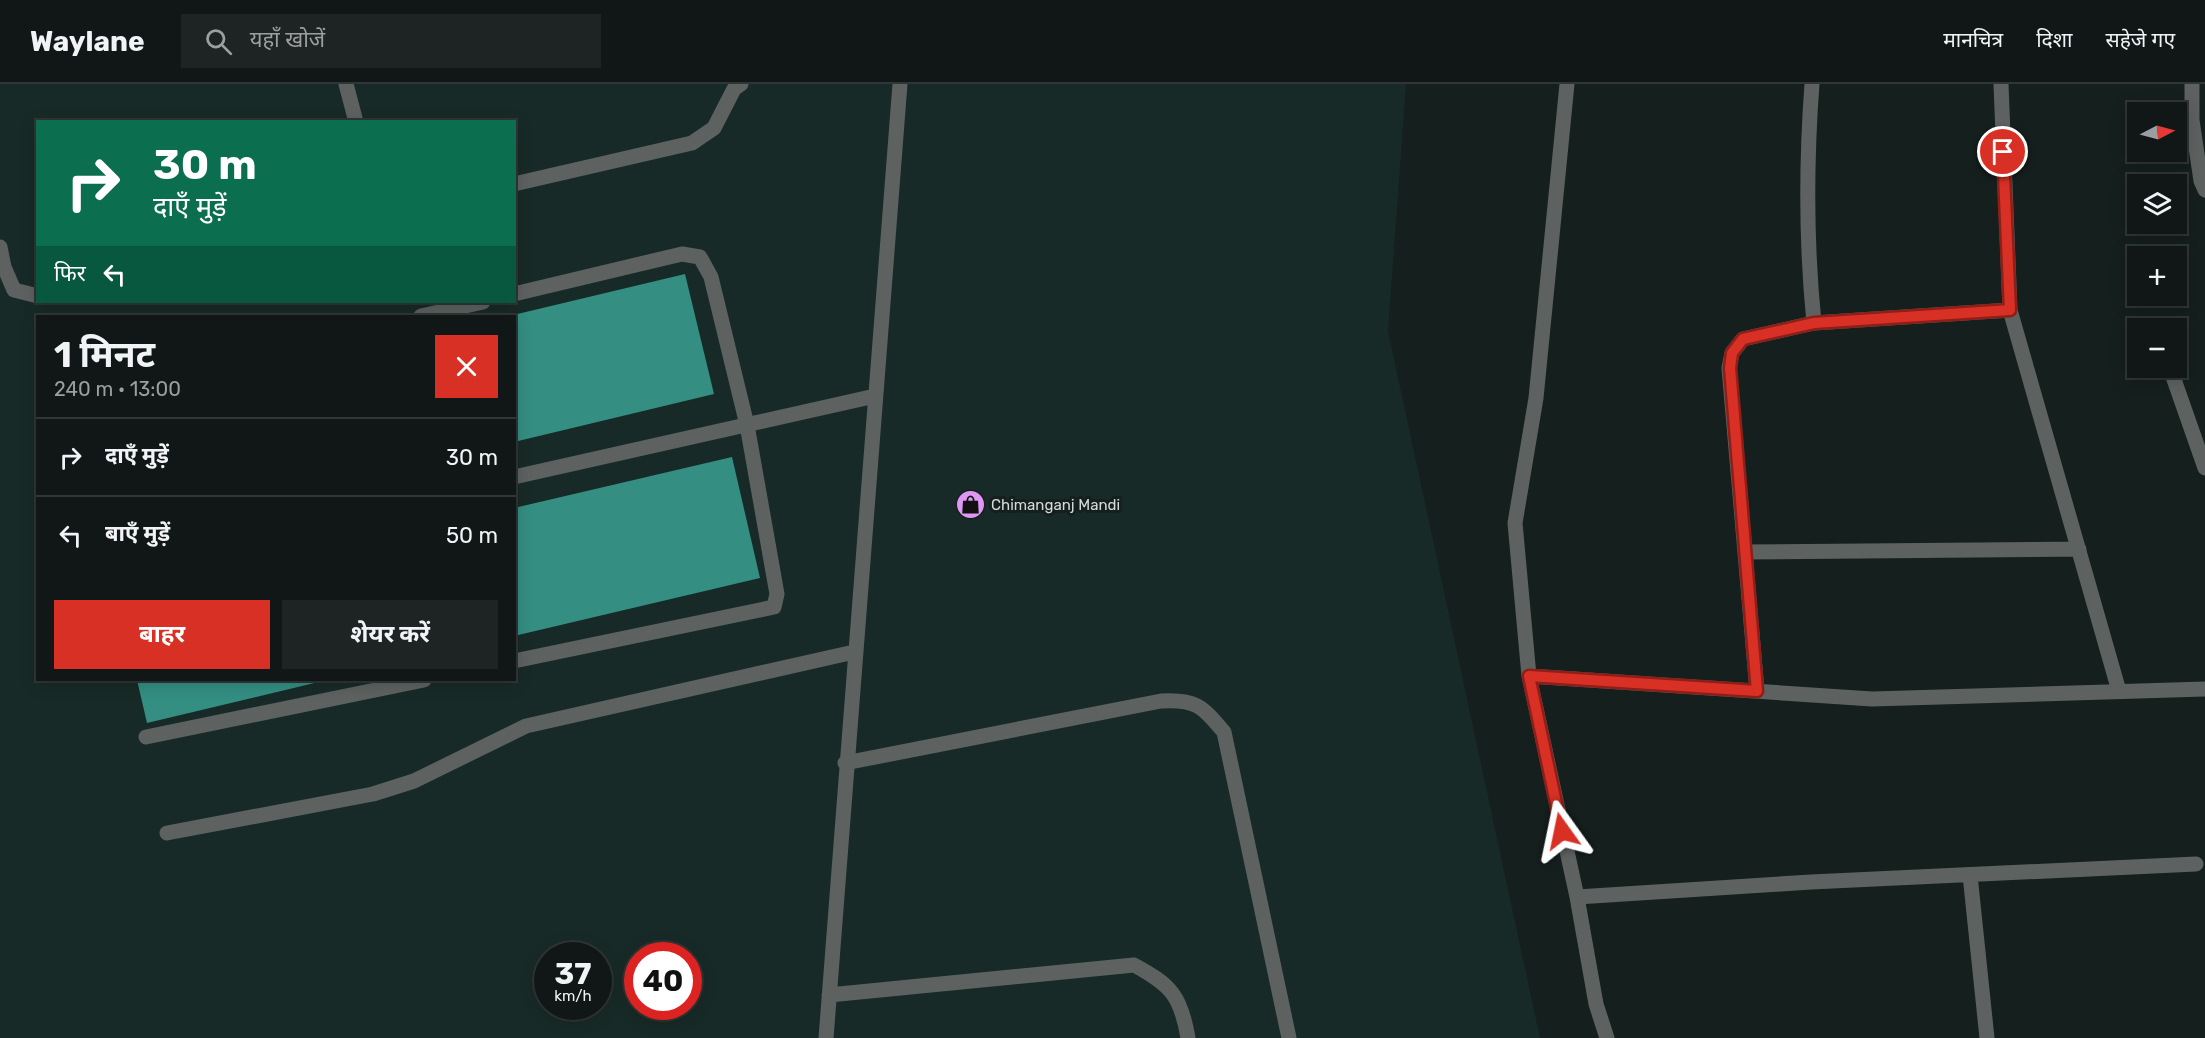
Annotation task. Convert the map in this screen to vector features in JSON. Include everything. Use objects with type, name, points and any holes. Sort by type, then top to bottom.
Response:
[{"type":"street","points":[[346,84],[355,120]]},
{"type":"street","points":[[516,184],[692,143],[714,128],[734,88],[741,84]]},
{"type":"street","points":[[826,1038],[845,763],[900,84]]},
{"type":"street","points":[[1567,84],[1536,398],[1515,523],[1529,676],[1576,897],[1596,1004],[1607,1038]]},
{"type":"street","points":[[1812,84],[1806,159],[1809,271],[1814,323]]},
{"type":"street","points":[[2001,84],[2010,310],[2120,691]]},
{"type":"street","points":[[2192,84],[2192,120],[2201,181],[2205,190]]},
{"type":"street","points":[[0,247],[4,267],[14,290],[36,296]]},
{"type":"street","points":[[516,294],[682,254],[700,257],[711,277],[747,424],[777,594],[774,607],[516,661]]},
{"type":"street","points":[[425,315],[479,303]]},
{"type":"street","points":[[1757,691],[1730,368],[1732,353],[1743,339],[1814,323],[2010,310]]},
{"type":"street","points":[[2174,378],[2205,468]]},
{"type":"street","points":[[516,477],[875,396]]},
{"type":"street","points":[[1745,552],[2079,549]]},
{"type":"street","points":[[167,833],[374,795],[414,781],[526,726],[854,652]]},
{"type":"street","points":[[1529,676],[1872,699],[2205,688]]},
{"type":"street","points":[[146,737],[419,681]]},
{"type":"street","points":[[845,763],[1161,701],[1185,700],[1203,708],[1224,732],[1289,1038]]},
{"type":"street","points":[[1576,897],[2196,864]]},
{"type":"street","points":[[1970,875],[1987,1038]]},
{"type":"street","points":[[829,995],[1134,965],[1163,981],[1183,1010],[1188,1038]]},
{"type":"street","points":[[1596,1004],[1596,1038]]},
{"type":"shaded area","name":"Chimanganj Mandi","points":[[0,84],[1406,84],[1388,331],[1540,1038],[0,1038]]},
{"type":"building","points":[[685,274],[714,394],[516,442],[516,315],[513,315]]},
{"type":"building","points":[[732,457],[760,578],[516,636],[516,508]]},
{"type":"building","points":[[137,681],[323,681],[147,723]]},
{"type":"place","name":"Chimanganj Mandi","points":[[970,505]]},
{"type":"route","points":[[1562,831],[1529,676],[1757,691],[1730,368],[1732,353],[1743,339],[1814,323],[2010,310],[2003,152]]}]
